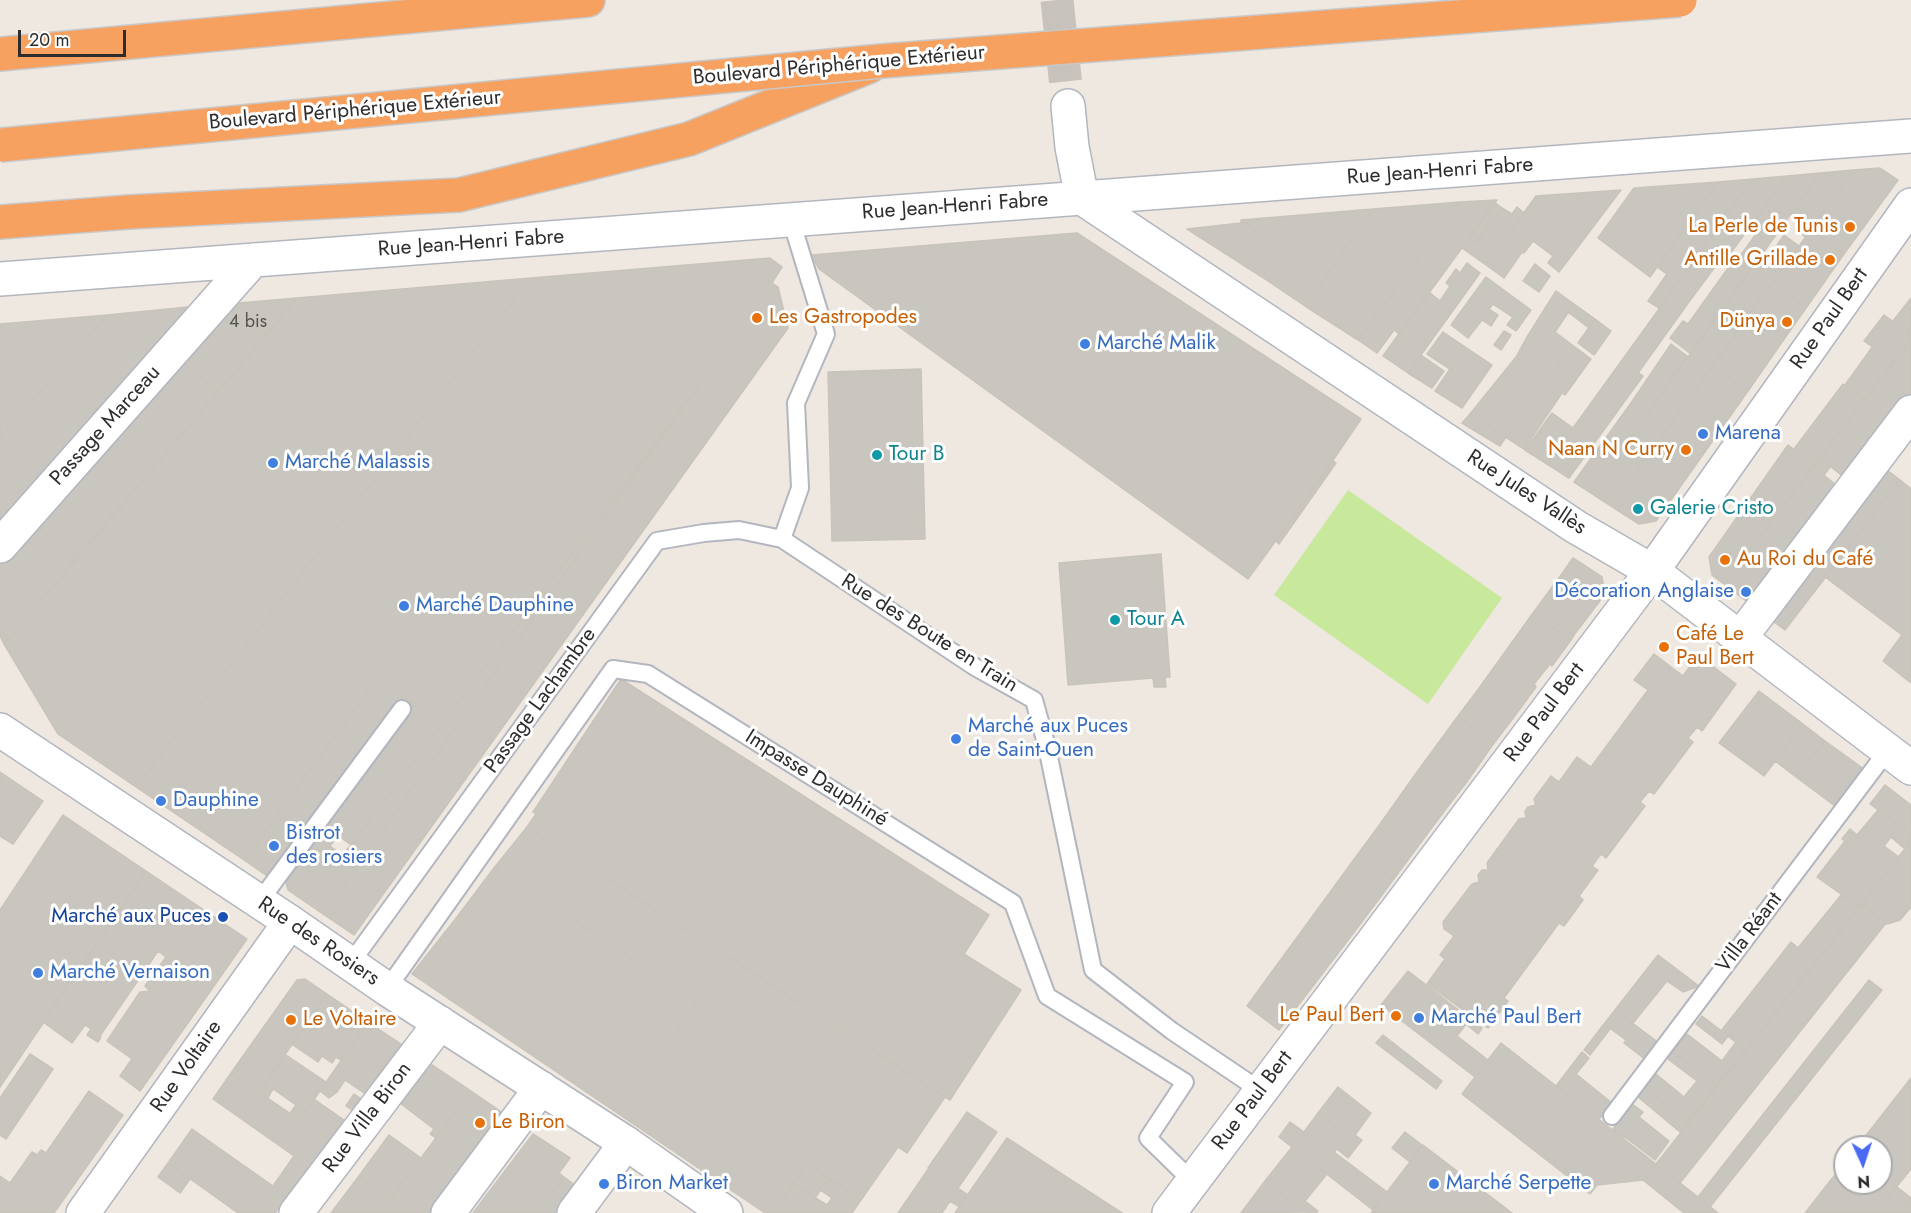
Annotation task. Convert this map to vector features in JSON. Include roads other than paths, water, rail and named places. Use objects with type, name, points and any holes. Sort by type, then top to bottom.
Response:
[{"type":"highway","points":[[0,54],[588,0]]},
{"type":"highway","name":"Boulevard Périphérique Extérieur","points":[[0,145],[882,61],[1680,0]]},
{"type":"highway","points":[[0,222],[129,212],[459,195],[689,139],[882,61]]},
{"type":"street","points":[[1068,106],[1072,147],[1082,198]]},
{"type":"street","name":"Rue Jean-Henri Fabre","points":[[0,279],[1911,136]]},
{"type":"street","name":"Rue Jules Vallès","points":[[1082,198],[1576,527],[1652,571],[1900,759]]},
{"type":"street","name":"Rue Paul Bert","points":[[1169,1213],[1652,571],[1911,205]]},
{"type":"street","name":"Passage Marceau","points":[[0,546],[253,260]]},
{"type":"street","points":[[1740,638],[1911,412]]},
{"type":"street","name":"Rue des Rosiers","points":[[0,730],[387,989],[626,1143],[726,1213]]},
{"type":"street","name":"Rue Voltaire","points":[[83,1213],[290,922]]},
{"type":"street","name":"Rue Villa Biron","points":[[296,1213],[440,1023]]},
{"type":"street","points":[[448,1213],[541,1088]]},
{"type":"street","points":[[574,1213],[626,1143]]},
{"type":"lane","points":[[782,539],[800,488],[796,403],[826,334],[791,220]]},
{"type":"lane","name":"Passage Lachambre","points":[[350,964],[657,541],[739,530],[782,539]]},
{"type":"lane","name":"Rue des Boute en Train","points":[[782,539],[975,667],[1034,700],[1047,747],[1093,970],[1172,1031],[1261,1091]]},
{"type":"lane","name":"Impasse Dauphiné","points":[[387,989],[613,669],[648,674],[1013,903],[1047,996],[1185,1082],[1148,1138],[1193,1182]]},
{"type":"lane","points":[[259,902],[402,709]]},
{"type":"lane","name":"Villa Réant","points":[[1612,1116],[1900,759]]},
{"type":"tunnel","points":[[1057,0],[1068,106]]},
{"type":"place","name":"La Perle de Tunis","points":[[1850,227]]},
{"type":"place","name":"Antille Grillade","points":[[1830,260]]},
{"type":"place","name":"Les Gastropodes","points":[[757,318]]},
{"type":"place","name":"Dünya","points":[[1787,322]]},
{"type":"place","name":"Marché Malik","points":[[1085,344]]},
{"type":"place","name":"Marena","points":[[1703,434]]},
{"type":"place","name":"Naan N Curry","points":[[1686,450]]},
{"type":"place","name":"Tour B","points":[[877,455]]},
{"type":"place","name":"Marché Malassis","points":[[273,463]]},
{"type":"place","name":"Galerie Cristo","points":[[1638,509]]},
{"type":"place","name":"Au Roi du Café","points":[[1725,560]]},
{"type":"place","name":"Décoration Anglaise","points":[[1746,592]]},
{"type":"place","name":"Marché Dauphine","points":[[404,606]]},
{"type":"place","name":"Tour A","points":[[1115,620]]},
{"type":"place","name":"Café Le Paul Bert","points":[[1664,647]]},
{"type":"place","name":"Marché aux Puces de Saint-Ouen","points":[[956,739]]},
{"type":"place","name":"Dauphine","points":[[161,801]]},
{"type":"place","name":"Bistrot des rosiers","points":[[274,846]]},
{"type":"place","name":"Marché aux Puces","points":[[223,917]]},
{"type":"place","name":"Marché Vernaison","points":[[38,973]]},
{"type":"place","name":"Le Paul Bert","points":[[1396,1016]]},
{"type":"place","name":"Marché Paul Bert","points":[[1419,1018]]},
{"type":"place","name":"Le Voltaire","points":[[291,1020]]},
{"type":"place","name":"Le Biron","points":[[480,1123]]},
{"type":"place","name":"Biron Market","points":[[604,1184]]},
{"type":"place","name":"Marché Serpette","points":[[1434,1184]]}]
